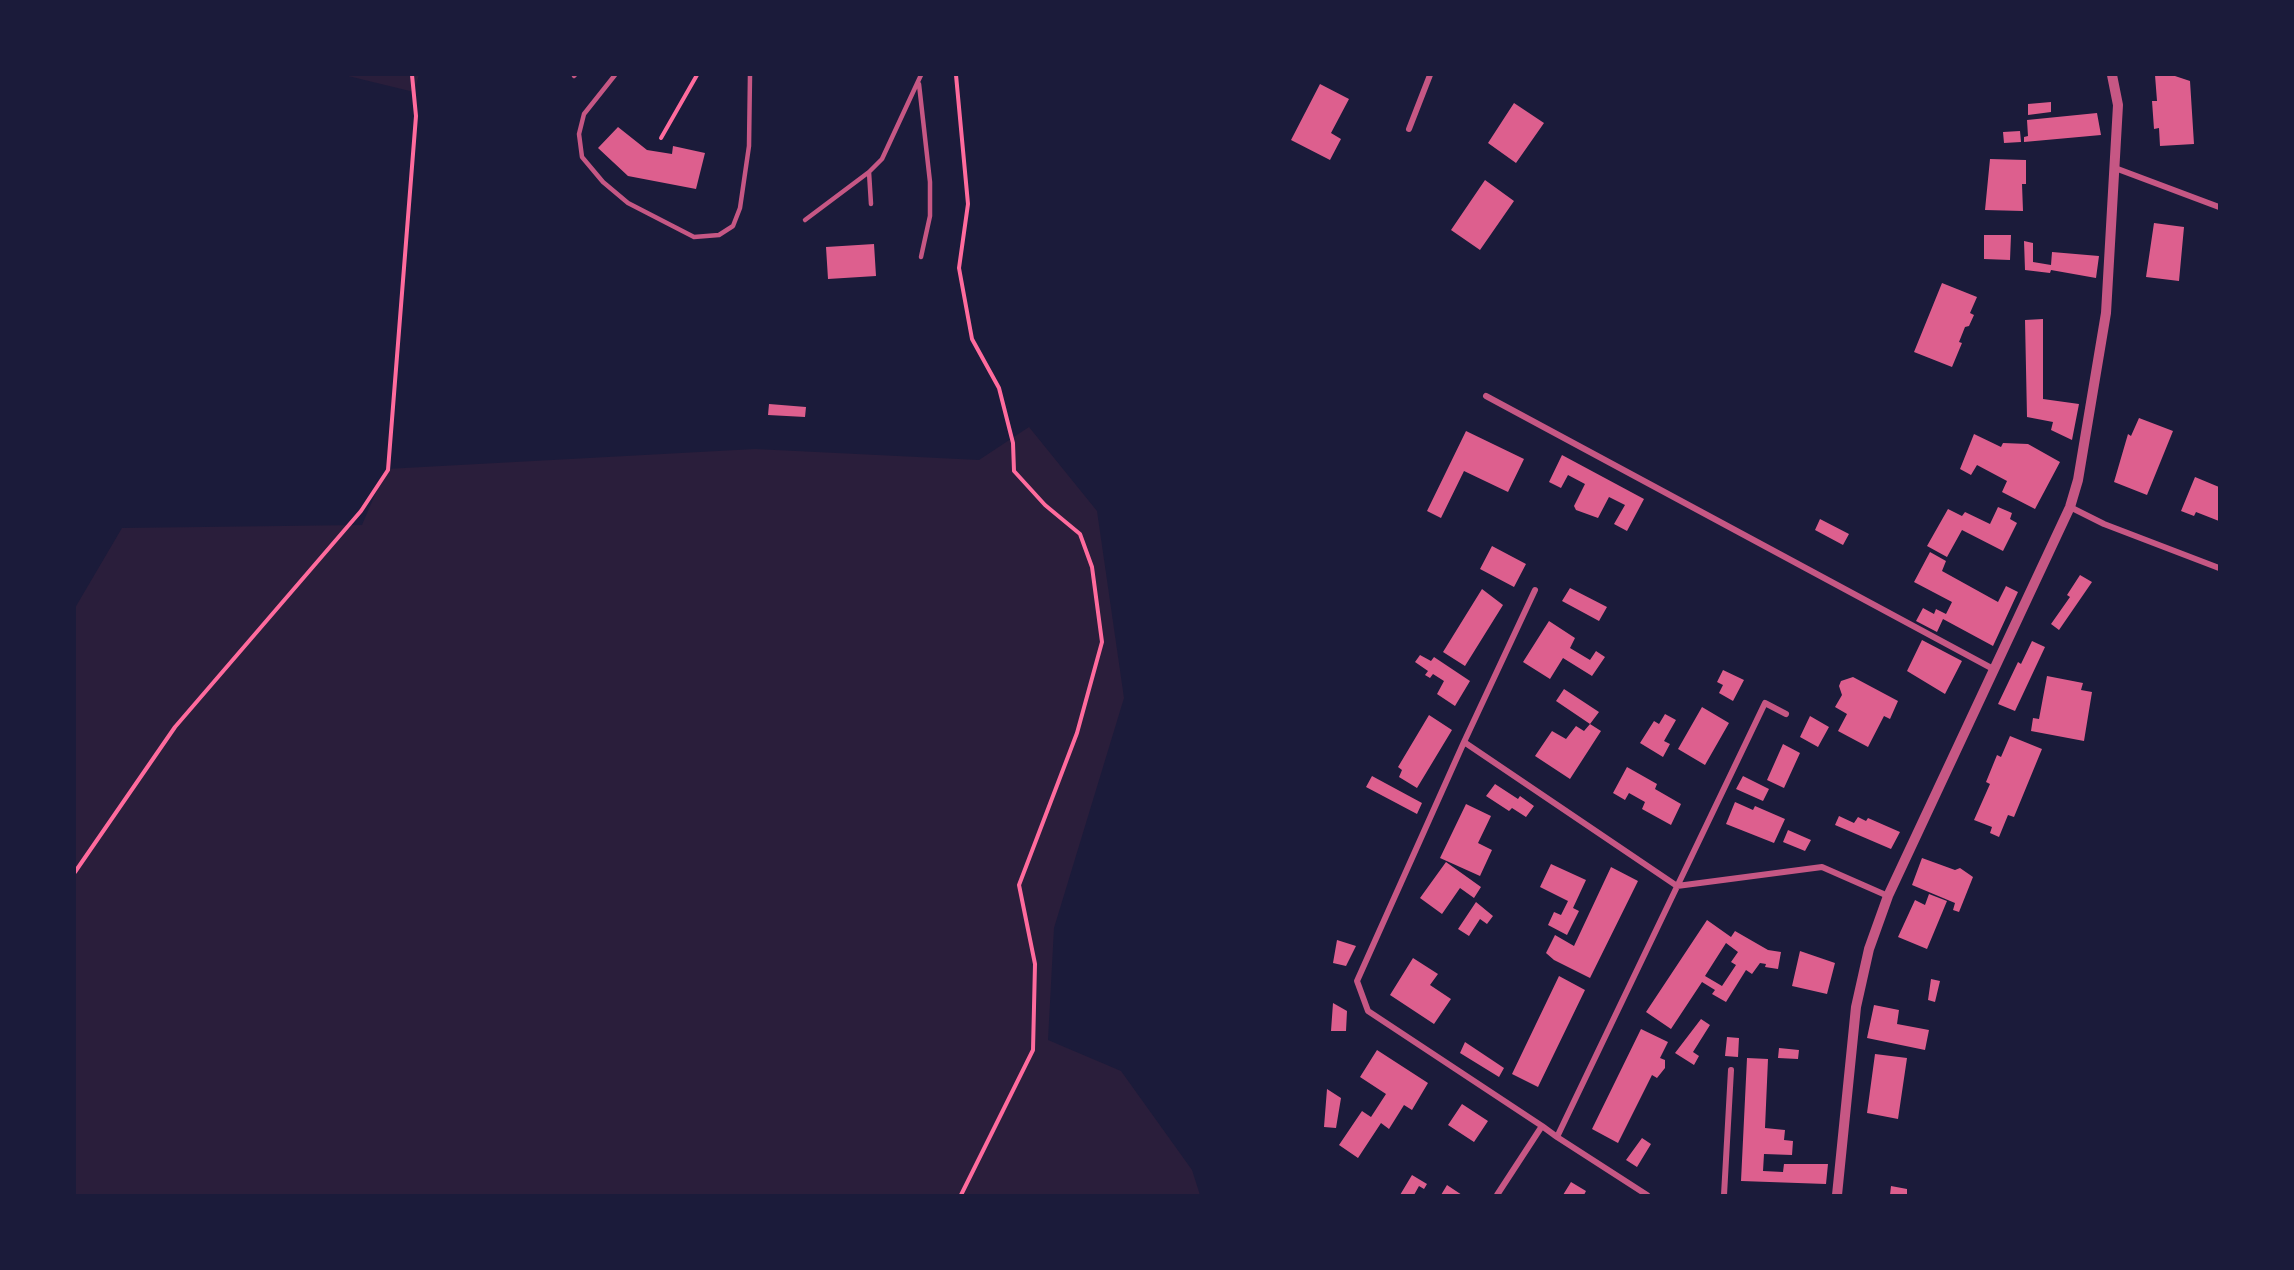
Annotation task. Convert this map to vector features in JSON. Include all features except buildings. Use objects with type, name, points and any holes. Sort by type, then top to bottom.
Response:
[{"type":"street","points":[[1409,129],[1430,75]]},
{"type":"street","points":[[1837,1195],[1856,1007],[1869,950],[1888,896],[2070,507],[2078,480],[2106,313],[2118,105],[2112,75]]},
{"type":"street","points":[[2115,168],[2219,207]]},
{"type":"street","points":[[1486,396],[1995,670]]},
{"type":"street","points":[[2070,507],[2104,524],[2219,568]]},
{"type":"street","points":[[1535,590],[1357,981],[1368,1011],[1647,1195]]},
{"type":"street","points":[[1557,1137],[1765,703],[1786,714]]},
{"type":"street","points":[[1464,742],[1677,886],[1822,867],[1888,896]]},
{"type":"street","points":[[1724,1195],[1731,1070]]},
{"type":"street","points":[[1497,1195],[1542,1126]]},
{"type":"lane","points":[[615,75],[584,114],[579,134],[582,157],[603,182],[628,203],[694,237],[719,235],[733,226],[740,208],[749,146],[750,75]]},
{"type":"lane","points":[[805,220],[869,172],[882,159],[921,75]]},
{"type":"lane","points":[[919,83],[930,194],[930,216],[921,257]]},
{"type":"lane","points":[[869,172],[871,204]]},
{"type":"path","points":[[75,872],[175,727],[361,511],[388,470],[416,116],[412,75]]},
{"type":"path","points":[[661,138],[697,75]]},
{"type":"path","points":[[956,75],[968,204],[959,268],[972,339],[999,388],[1013,443],[1014,471],[1045,506],[1080,534],[1092,567],[1102,642],[1077,733],[1019,885],[1035,964],[1033,1050],[961,1195]]},
{"type":"shaded area","points":[[344,75],[419,75],[414,92]]},
{"type":"shaded area","points":[[1029,427],[1097,511],[1124,698],[1054,928],[1048,1040],[1121,1071],[1192,1170],[1200,1195],[75,1195],[75,608],[122,528],[362,525],[386,469],[755,449],[979,460]]}]
